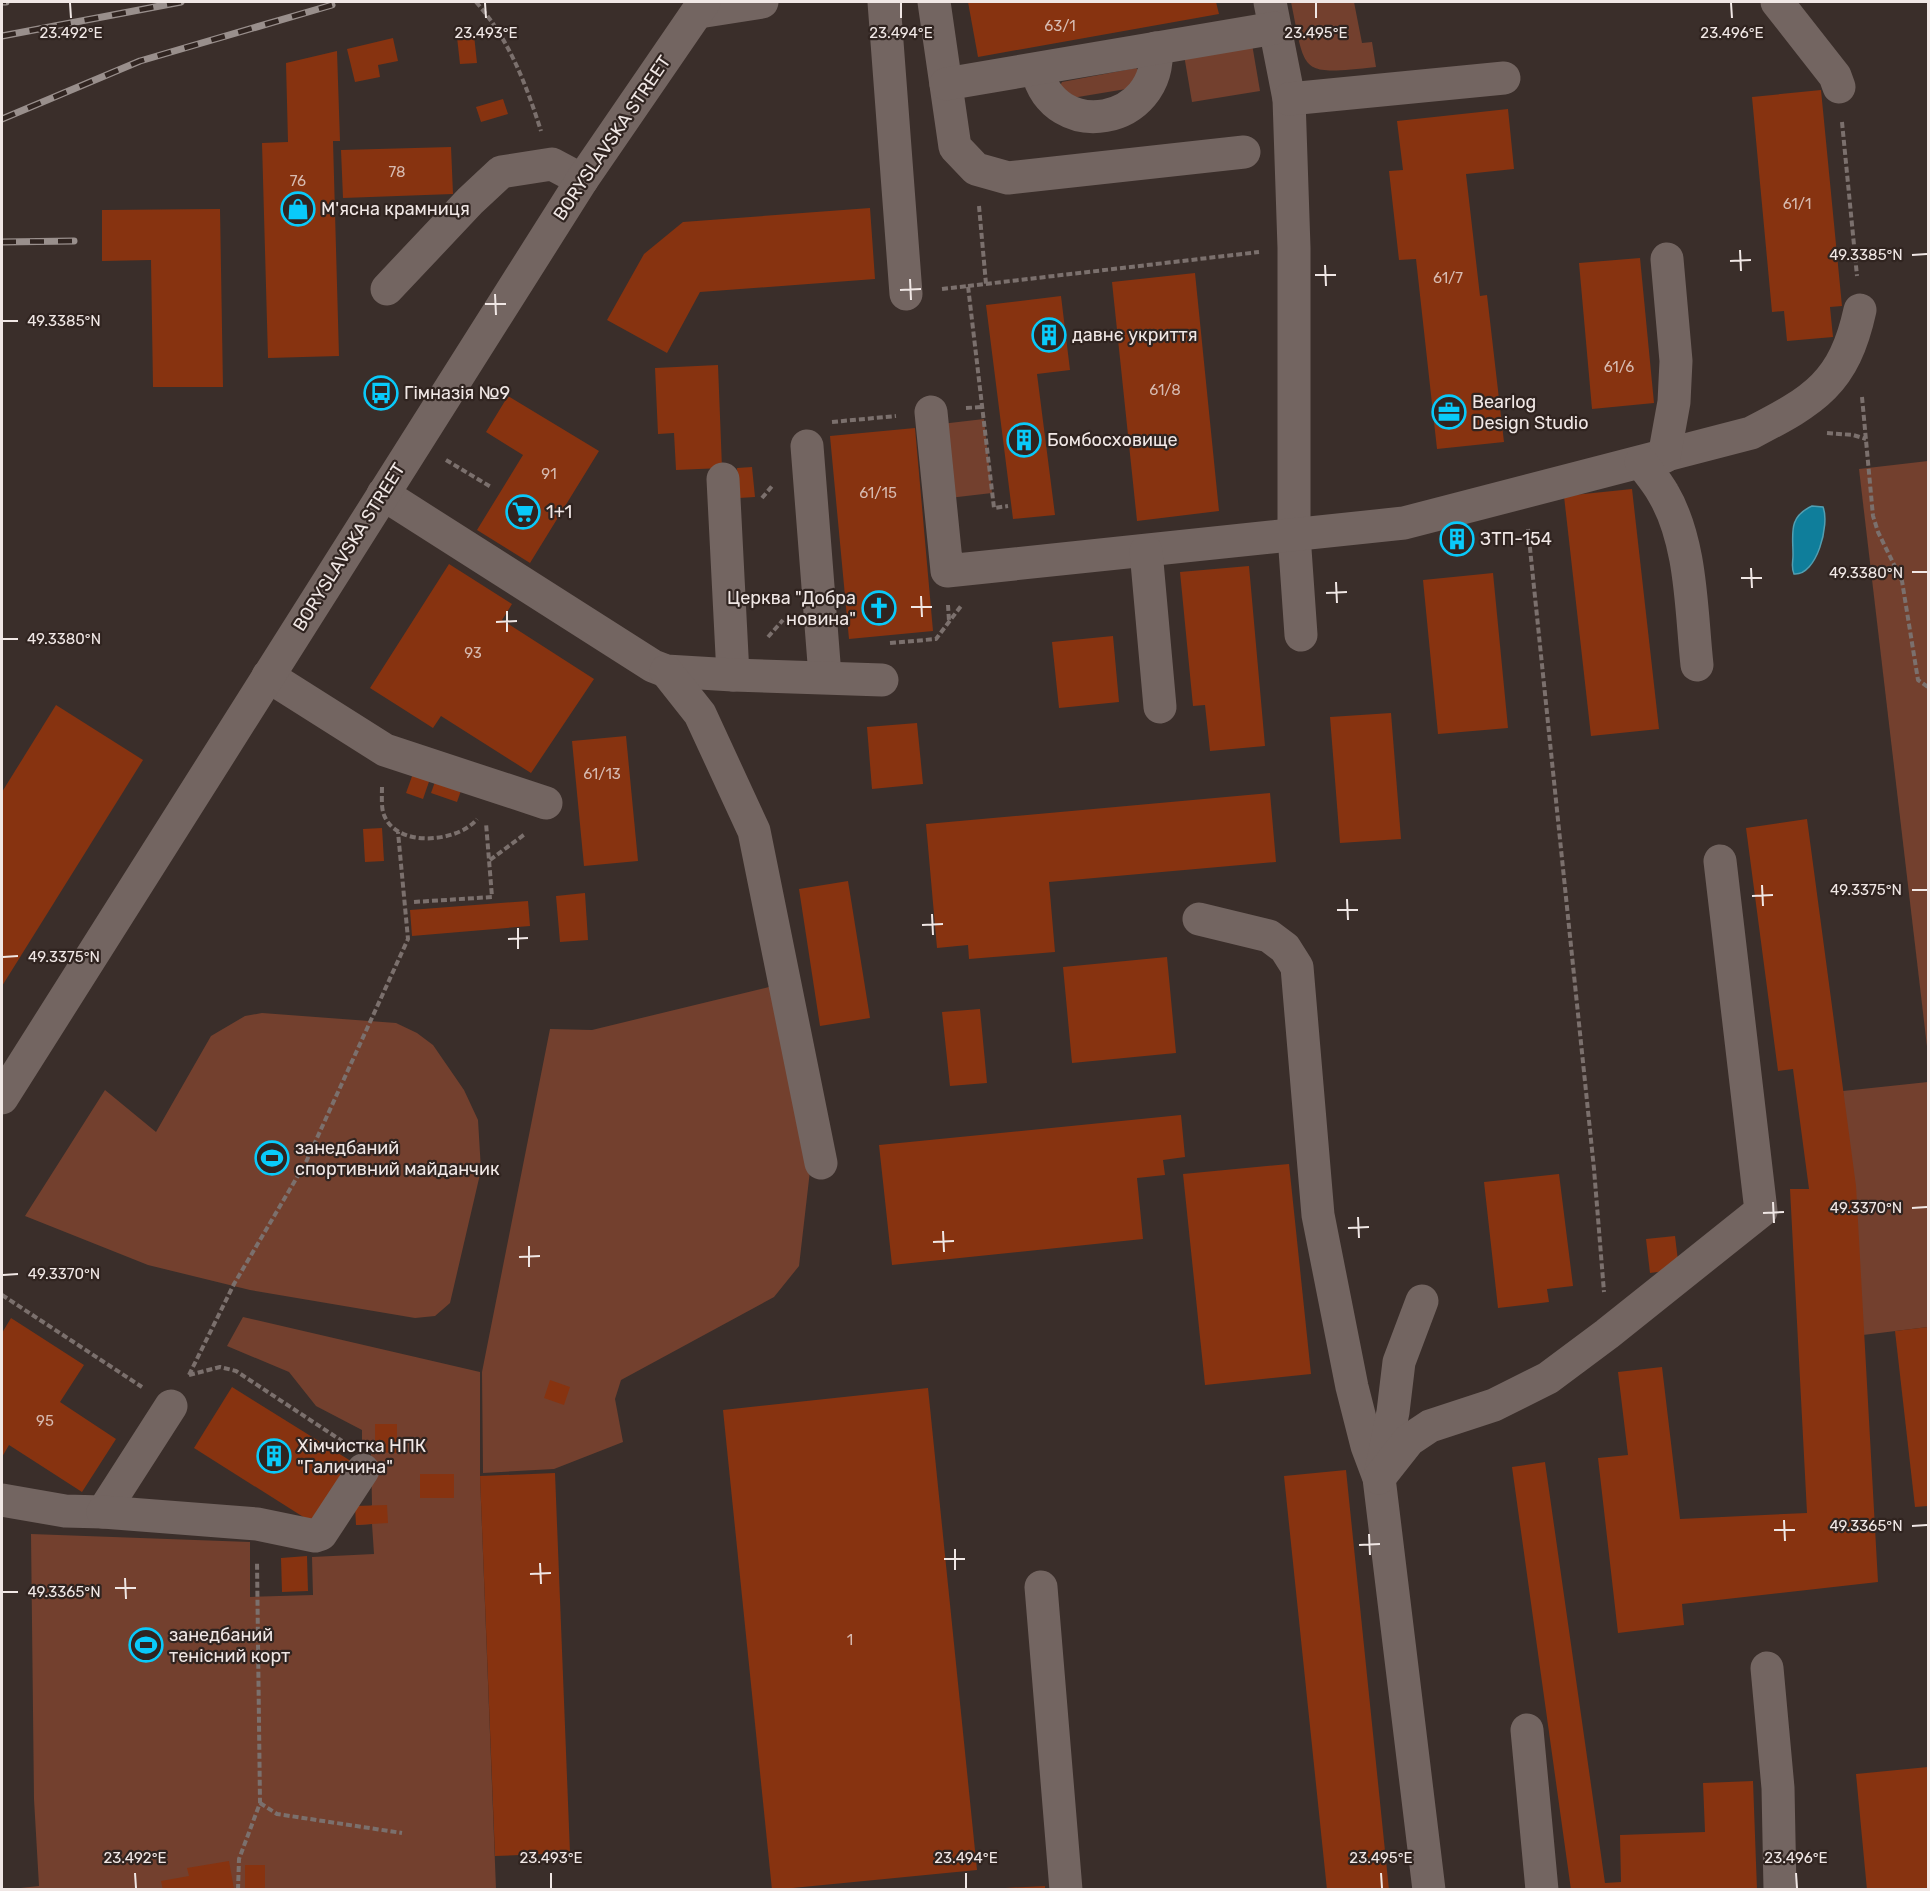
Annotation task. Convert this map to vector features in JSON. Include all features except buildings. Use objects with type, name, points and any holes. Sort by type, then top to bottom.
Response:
[{"type":"street","points":[[701,7],[762,2]]},
{"type":"street","points":[[884,2],[906,294]]},
{"type":"street","points":[[934,2],[955,147],[976,169],[1008,178],[1244,152]]},
{"type":"street","points":[[1777,2],[1835,76],[1839,87]]},
{"type":"street","name":"BORYSLAVSKA STREET","points":[[2,1098],[582,180],[701,7]]},
{"type":"street","points":[[946,84],[1156,48],[1273,15],[1289,99],[1294,248],[1294,536],[1301,635]]},
{"type":"street","points":[[1037,70],[1039,80],[1050,98],[1066,110],[1086,117],[1106,117],[1125,110],[1141,98],[1152,81],[1157,61],[1156,48]]},
{"type":"street","points":[[1289,99],[1504,78]]},
{"type":"street","points":[[387,290],[470,201],[501,172],[552,164],[582,180]]},
{"type":"street","points":[[1667,259],[1676,361],[1674,402],[1652,460],[1663,493],[1674,515],[1685,559],[1697,665]]},
{"type":"street","points":[[931,412],[947,571],[1294,536],[1404,523],[1751,433],[1800,408],[1838,371],[1853,343],[1860,310]]},
{"type":"street","points":[[807,446],[825,676]]},
{"type":"street","points":[[723,478],[733,675]]},
{"type":"street","points":[[383,494],[652,666],[666,670],[733,675],[825,676],[882,680]]},
{"type":"street","points":[[1146,551],[1160,707]]},
{"type":"street","points":[[666,670],[700,714],[754,831],[821,1163]]},
{"type":"street","points":[[268,676],[385,750],[488,795],[546,802]]},
{"type":"street","points":[[1379,1478],[1409,1440],[1430,1426],[1494,1405],[1548,1378],[1761,1211],[1720,861]]},
{"type":"street","points":[[1199,920],[1269,936],[1285,948],[1297,967],[1318,1215],[1352,1387],[1367,1446],[1379,1478],[1429,1890]]},
{"type":"street","points":[[1379,1478],[1393,1412],[1400,1362],[1422,1301]]},
{"type":"street","points":[[103,1512],[171,1406]]},
{"type":"street","points":[[2,1500],[65,1511],[257,1524],[306,1535],[321,1534],[363,1470]]},
{"type":"street","points":[[1041,1587],[1066,1890]]},
{"type":"street","points":[[1767,1668],[1778,1788],[1780,1890]]},
{"type":"street","points":[[1527,1730],[1542,1890]]},
{"type":"path","points":[[476,2],[507,43],[526,83],[552,164]]},
{"type":"path","points":[[1839,87],[1860,310]]},
{"type":"path","points":[[976,169],[986,284]]},
{"type":"path","points":[[906,294],[1294,248]]},
{"type":"path","points":[[968,286],[994,508],[1008,506]]},
{"type":"path","points":[[1853,343],[1863,405],[1873,516],[1878,532],[1902,581],[1918,680],[1929,687]]},
{"type":"path","points":[[444,458],[491,487]]},
{"type":"path","points":[[1524,492],[1594,1169],[1607,1334]]},
{"type":"path","points":[[881,644],[936,639],[991,567]]},
{"type":"path","points":[[733,675],[818,581]]},
{"type":"path","points":[[385,750],[382,790],[384,816],[398,832],[422,839],[454,835],[476,821],[488,795]]},
{"type":"path","points":[[414,902],[492,897],[488,795]]},
{"type":"path","points":[[2,1295],[171,1406],[189,1376],[234,1284],[306,1162],[408,939],[398,832]]},
{"type":"path","points":[[189,1376],[220,1367],[236,1371],[363,1455],[363,1470]]},
{"type":"path","points":[[238,1890],[239,1859],[260,1803],[257,1524]]},
{"type":"path","points":[[260,1803],[277,1814],[402,1833]]},
{"type":"shaded area","points":[[1291,2],[1354,2],[1362,43],[1372,42],[1376,67],[1332,70],[1319,69],[1310,65],[1304,57],[1300,44]]},
{"type":"shaded area","points":[[1252,44],[1260,91],[1192,102],[1184,55]]},
{"type":"shaded area","points":[[1136,68],[1141,72],[1138,87],[1066,99],[1059,88],[1062,82]]},
{"type":"shaded area","points":[[984,419],[992,493],[949,498],[941,424]]},
{"type":"shaded area","points":[[1928,461],[1928,1055],[1859,469]]},
{"type":"shaded area","points":[[773,986],[811,1162],[799,1266],[774,1297],[621,1380],[615,1399],[623,1442],[554,1469],[483,1473],[482,1372],[550,1029],[592,1030]]},
{"type":"shaded area","name":"занедбаний спортивний майданчик","points":[[262,1013],[396,1023],[417,1033],[433,1045],[464,1090],[478,1120],[481,1170],[450,1303],[435,1316],[415,1318],[250,1290],[148,1265],[25,1216],[105,1090],[156,1132],[211,1036],[245,1016]]},
{"type":"shaded area","points":[[1928,1082],[1928,1327],[1863,1335],[1843,1091]]},
{"type":"shaded area","points":[[243,1317],[480,1372],[480,1476],[496,1889],[2,1890],[39,1886],[34,1799],[31,1534],[250,1542],[250,1597],[313,1595],[312,1557],[374,1554],[372,1524],[356,1525],[372,1505],[371,1452],[362,1443],[362,1430],[316,1406],[289,1372],[227,1346]]},
{"type":"water","points":[[1812,506],[1823,507],[1825,515],[1820,548],[1809,567],[1794,574],[1792,567],[1793,526],[1799,515]]},
{"type":"railway","points":[[2,36],[181,2]]},
{"type":"railway","points":[[2,119],[140,61],[332,5]]},
{"type":"railway","points":[[2,242],[74,241]]},
{"type":"place","name":"М'ясна крамниця","points":[[298,209]]},
{"type":"place","name":"давнє укриття","points":[[1049,335]]},
{"type":"place","name":"Гімназія №9","points":[[381,393]]},
{"type":"place","name":"Bearlog Design Studio","points":[[1449,412]]},
{"type":"place","name":"Бомбосховище","points":[[1024,440]]},
{"type":"place","name":"1+1","points":[[523,512]]},
{"type":"place","name":"ЗТП-154","points":[[1457,539]]},
{"type":"place","name":"Церква \"Добра новина\"","points":[[879,608]]},
{"type":"place","name":"занедбаний спортивний майданчик","points":[[272,1158]]},
{"type":"place","name":"Хімчистка НПК \"Галичина\"","points":[[274,1456]]},
{"type":"place","name":"занедбаний тенісний корт","points":[[146,1645]]}]
